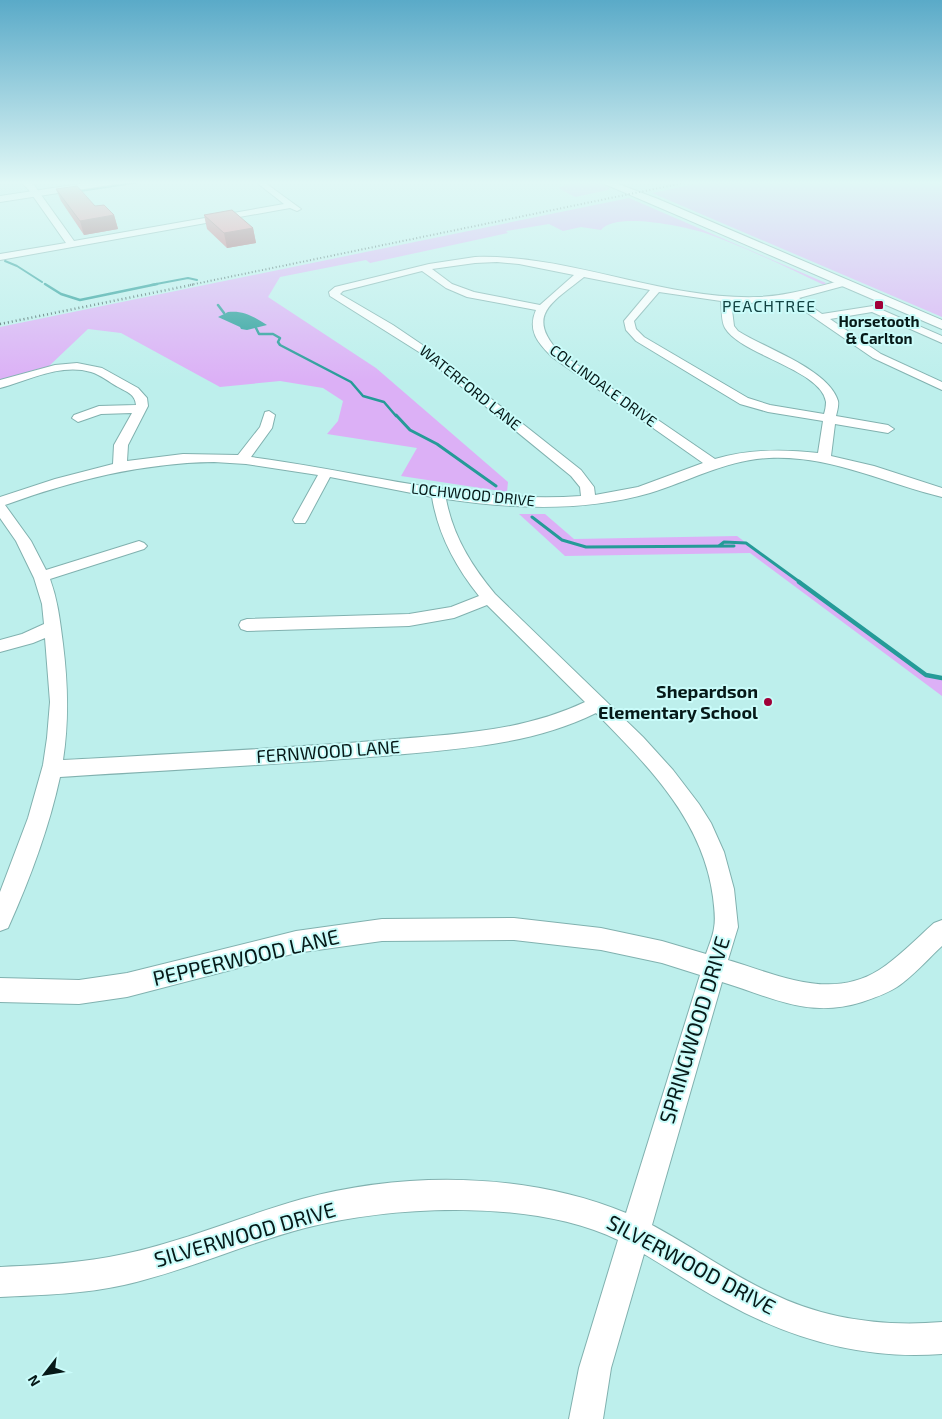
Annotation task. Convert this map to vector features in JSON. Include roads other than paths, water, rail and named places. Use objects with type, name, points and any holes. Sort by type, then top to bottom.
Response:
[{"type":"main road","points":[[764,248],[942,325]]},
{"type":"street","points":[[0,257],[53,248]]},
{"type":"street","points":[[425,269],[460,262],[493,259],[517,260],[581,274],[726,299],[757,300],[791,297],[844,283]]},
{"type":"street","points":[[425,269],[449,286],[471,295],[541,308],[581,274]]},
{"type":"street","name":"WATERFORD LANE","points":[[425,269],[339,289],[334,294],[423,350],[576,473],[587,487],[590,500]]},
{"type":"street","points":[[658,288],[634,313],[629,321],[631,330],[640,339],[744,401],[768,408],[888,429]]},
{"type":"street","points":[[791,297],[877,356],[942,386]]},
{"type":"street","points":[[726,299],[729,326],[734,334],[810,375],[826,389],[832,402],[824,458]]},
{"type":"street","name":"COLLINDALE DRIVE","points":[[541,308],[536,325],[537,332],[547,348],[713,464]]},
{"type":"street","points":[[820,317],[873,309],[942,340]]},
{"type":"street","points":[[0,384],[58,369],[86,367],[100,372],[137,392],[142,400],[141,409],[121,444],[120,466]]},
{"type":"street","points":[[78,418],[99,410],[141,409]]},
{"type":"street","points":[[241,460],[266,428],[269,415]]},
{"type":"street","name":"LOCHWOOD DRIVE","points":[[0,502],[62,480],[120,466],[177,460],[241,460],[438,493],[517,502],[590,500],[658,486],[713,464],[764,454],[788,454],[854,464],[942,493]]},
{"type":"street","points":[[300,520],[325,474]]},
{"type":"street","name":"SPRINGWOOD DRIVE","points":[[438,493],[444,523],[450,540],[462,561],[489,598],[598,704],[658,767],[702,828],[711,846],[723,883],[726,927],[595,1368],[586,1419]]},
{"type":"street","points":[[0,508],[21,537],[41,577],[50,604],[58,681],[58,710],[51,769],[33,836],[0,920]]},
{"type":"street","points":[[41,577],[139,546]]},
{"type":"street","points":[[247,625],[409,620],[454,612],[489,598]]},
{"type":"street","points":[[0,636],[26,630],[53,627]]},
{"type":"street","points":[[0,646],[27,639],[53,627]]},
{"type":"street","name":"FERNWOOD LANE","points":[[51,769],[348,751],[507,736],[561,722],[598,704]]},
{"type":"street","name":"PEPPERWOOD LANE","points":[[0,990],[79,992],[127,985],[296,942],[382,930],[524,930],[601,939],[662,952],[796,994],[826,997],[850,994],[875,986],[889,978],[942,931]]},
{"type":"street","name":"SILVERWOOD DRIVE","points":[[0,1282],[60,1279],[121,1270],[182,1255],[280,1221],[350,1204],[441,1195],[498,1198],[566,1208],[601,1218],[634,1232],[739,1294],[774,1310],[818,1326],[869,1337],[926,1340],[942,1338]]},
{"type":"water","points":[[228,312],[244,313],[267,325],[247,330],[241,329],[218,317]]},
{"type":"waterway","points":[[5,261],[17,266],[42,282]]},
{"type":"waterway","points":[[151,285],[188,278],[197,280]]},
{"type":"waterway","points":[[45,284],[61,294],[80,300],[157,284]]},
{"type":"waterway","points":[[218,305],[224,313]]},
{"type":"waterway","points":[[256,328],[259,334],[273,334],[280,338],[278,342],[280,345],[351,382],[363,396],[384,402],[396,416]]},
{"type":"waterway","points":[[396,415],[410,430],[437,444],[496,486]]},
{"type":"waterway","points":[[532,517],[562,540],[586,547],[734,546]]},
{"type":"waterway","points":[[719,546],[724,542],[746,543],[801,583]]},
{"type":"waterway","points":[[799,582],[926,675],[942,678]]},
{"type":"railway","points":[[190,285],[368,248]]},
{"type":"railway","points":[[0,324],[196,284]]},
{"type":"place","name":"Horsetooth & Carlton","points":[[879,305]]},
{"type":"place","name":"Shepardson Elementary School","points":[[768,702]]},
{"type":"district","name":"PEACHTREE","points":[[769,306]]}]
